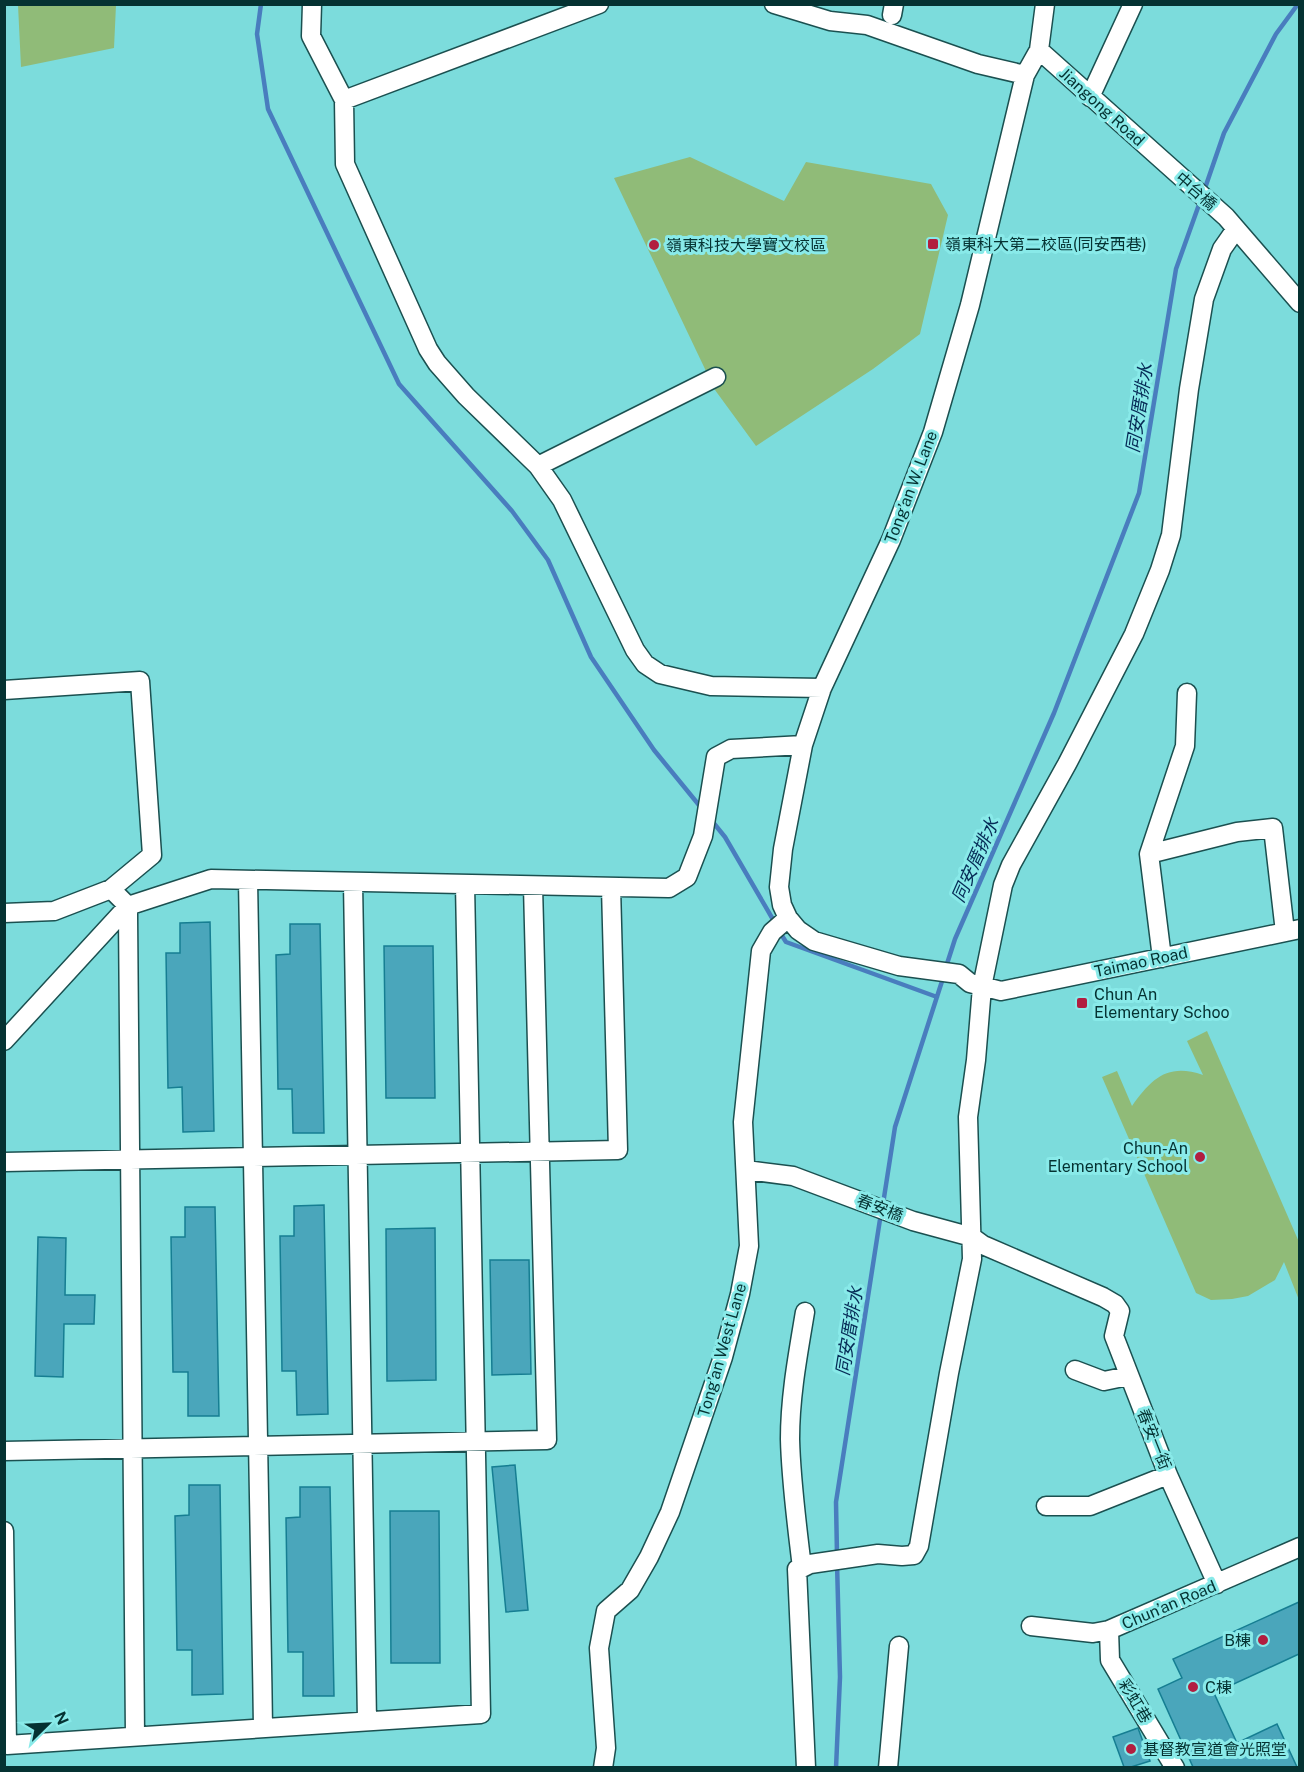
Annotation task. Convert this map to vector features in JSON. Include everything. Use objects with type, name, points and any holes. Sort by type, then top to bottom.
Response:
[{"type":"street","points":[[312,4],[311,36],[344,100],[345,164],[428,349],[437,363],[466,396],[538,466],[562,500],[634,650],[645,664],[660,674],[711,686],[822,688]]},
{"type":"street","points":[[344,100],[599,4]]},
{"type":"street","name":"Tong’an W. Lane","points":[[788,918],[782,905],[779,887],[783,849],[803,745],[822,688],[891,540],[933,432],[970,305],[1026,75],[1039,50],[1046,4]]},
{"type":"street","points":[[1090,97],[1133,4]]},
{"type":"street","points":[[781,6],[830,21],[867,25],[978,64],[1026,75]]},
{"type":"street","name":"Jiangong Road","points":[[1039,50],[1165,165]]},
{"type":"street","name":"中台橋","points":[[1165,165],[1231,223]]},
{"type":"street","points":[[1231,223],[1299,303]]},
{"type":"street","points":[[806,1767],[797,1569],[878,1554],[914,1555],[920,1546],[949,1373],[972,1259],[978,1241],[968,1163],[968,1117],[976,1060],[982,987],[1003,885],[1011,865],[1067,764],[1134,634],[1160,570],[1171,535],[1191,369],[1204,299],[1231,223]]},
{"type":"street","points":[[538,466],[716,377]]},
{"type":"street","points":[[4,690],[140,681],[152,855],[111,889],[54,911],[4,913]]},
{"type":"street","points":[[1162,958],[1149,854],[1185,746],[1187,693]]},
{"type":"street","points":[[4,1041],[128,906],[211,879],[669,888],[687,877],[704,836],[716,757],[731,749],[803,745]]},
{"type":"street","points":[[1149,854],[1237,832],[1273,828],[1292,931]]},
{"type":"street","points":[[248,880],[251,1157],[259,1446],[263,1728]]},
{"type":"street","points":[[353,882],[367,1721]]},
{"type":"street","points":[[4,1531],[7,1745],[481,1714],[465,884]]},
{"type":"street","points":[[4,1451],[547,1440],[533,886]]},
{"type":"street","points":[[4,1162],[618,1150],[611,887]]},
{"type":"street","points":[[111,889],[128,906],[135,1736]]},
{"type":"street","points":[[788,918],[798,930],[814,940],[899,966],[959,974],[970,983],[982,987]]},
{"type":"street","name":"Tong’an West Lane","points":[[603,1767],[606,1748],[599,1648],[606,1611],[630,1590],[649,1557],[670,1512],[723,1357],[740,1294],[749,1245],[743,1122],[744,1090],[760,951],[772,932],[788,918]]},
{"type":"street","name":"Taimao Road","points":[[982,987],[1000,991],[1292,931]]},
{"type":"street","name":"春安橋","points":[[746,1170],[793,1176],[913,1221],[978,1241],[1103,1297]]},
{"type":"street","name":"春安一街","points":[[1103,1297],[1115,1304],[1120,1311],[1114,1336],[1128,1376],[1168,1475],[1217,1584]]},
{"type":"street","points":[[806,1312],[795,1370],[790,1438],[793,1494],[806,1566]]},
{"type":"street","points":[[1075,1370],[1104,1381],[1128,1376]]},
{"type":"street","points":[[1046,1506],[1090,1506],[1168,1475]]},
{"type":"street","name":"Chun’an Road","points":[[1031,1626],[1093,1633],[1109,1630],[1299,1547]]},
{"type":"street","name":"彩虹巷","points":[[1109,1630],[1110,1660],[1175,1767]]},
{"type":"street","points":[[888,1767],[899,1646]]},
{"type":"green space","points":[[18,5],[116,5],[114,48],[21,67]]},
{"type":"green space","points":[[690,157],[784,201],[806,162],[931,184],[948,215],[920,334],[873,369],[756,446],[715,390],[614,178]]},
{"type":"green space","points":[[1207,1031],[1299,1242],[1299,1300],[1284,1262],[1275,1280],[1248,1296],[1211,1300],[1196,1293],[1102,1077],[1117,1071],[1132,1106],[1154,1081],[1170,1072],[1191,1072],[1203,1075],[1187,1041]]},
{"type":"building","points":[[210,922],[214,1131],[183,1132],[182,1087],[168,1088],[166,953],[180,953],[180,923]]},
{"type":"building","points":[[290,924],[320,924],[324,1133],[293,1133],[292,1089],[278,1089],[276,955],[290,954]]},
{"type":"building","points":[[384,946],[433,946],[435,1098],[386,1098]]},
{"type":"building","points":[[324,1205],[328,1414],[297,1415],[296,1371],[282,1371],[280,1236],[294,1236],[294,1206]]},
{"type":"building","points":[[185,1207],[215,1207],[219,1416],[188,1416],[188,1372],[173,1372],[171,1237],[185,1237]]},
{"type":"building","points":[[435,1228],[436,1380],[387,1381],[386,1229]]},
{"type":"building","points":[[38,1237],[66,1238],[65,1295],[95,1295],[94,1324],[64,1324],[63,1377],[35,1376]]},
{"type":"building","points":[[490,1260],[529,1260],[531,1374],[492,1375]]},
{"type":"building","points":[[515,1465],[528,1610],[506,1612],[492,1467]]},
{"type":"building","points":[[189,1485],[220,1485],[223,1694],[192,1695],[192,1650],[177,1650],[175,1516],[189,1515]]},
{"type":"building","points":[[300,1487],[330,1487],[334,1696],[303,1696],[303,1652],[288,1652],[286,1518],[300,1517]]},
{"type":"building","points":[[390,1511],[439,1511],[440,1663],[391,1663]]},
{"type":"building","points":[[1299,1602],[1299,1654],[1214,1693],[1237,1743],[1277,1724],[1297,1767],[1193,1767],[1158,1689],[1182,1678],[1173,1659]]},
{"type":"building","name":"基督教宣道會光照堂","points":[[1138,1728],[1150,1761],[1124,1767],[1113,1737]]},
{"type":"waterway","points":[[261,4],[257,34],[268,109],[399,384],[512,511],[548,560],[591,657],[654,750],[703,810]]},
{"type":"waterway","name":"同安厝排水","points":[[1204,191],[1224,133],[1276,34],[1298,4]]},
{"type":"waterway","name":"同安厝排水","points":[[946,967],[955,939],[1054,713],[1139,493],[1176,269],[1201,199]]},
{"type":"waterway","points":[[712,821],[725,837],[775,923]]},
{"type":"waterway","points":[[779,931],[786,942],[937,997]]},
{"type":"waterway","name":"同安厝排水","points":[[883,1204],[895,1127],[944,975]]},
{"type":"waterway","name":"同安厝排水","points":[[837,1555],[836,1502],[881,1213]]},
{"type":"waterway","name":"同安厝排水","points":[[836,1768],[840,1677],[837,1563]]},
{"type":"place","name":"嶺東科大第二校區(同安西巷)","points":[[933,244]]},
{"type":"place","name":"嶺東科技大學寶文校區","points":[[654,245]]},
{"type":"place","name":"Chun An Elementary Schoo","points":[[1082,1003]]},
{"type":"place","name":"Chun-An Elementary School","points":[[1200,1157]]},
{"type":"place","name":"B棟","points":[[1263,1640]]},
{"type":"place","name":"C棟","points":[[1193,1687]]},
{"type":"place","name":"基督教宣道會光照堂","points":[[1131,1749]]}]
